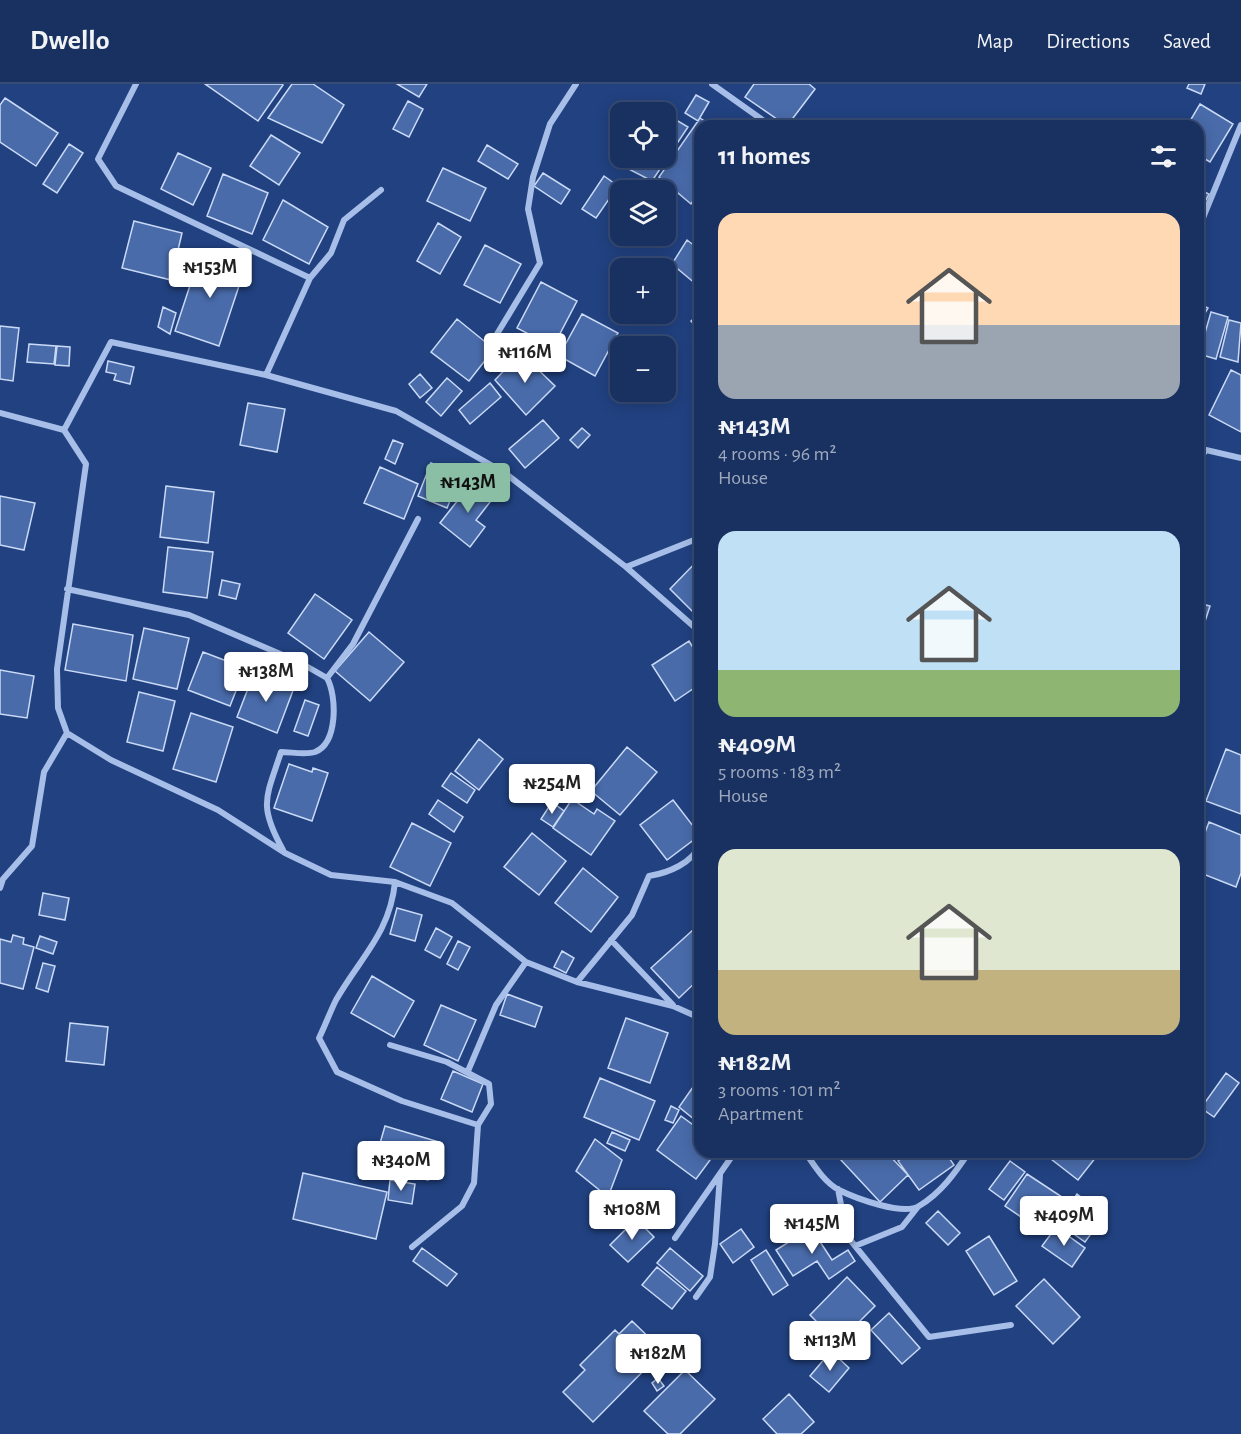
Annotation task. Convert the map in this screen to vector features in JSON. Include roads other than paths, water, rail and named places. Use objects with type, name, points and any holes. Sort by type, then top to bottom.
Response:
[{"type":"street","points":[[136,84],[98,159],[116,186],[309,278]]},
{"type":"street","points":[[497,334],[540,262],[528,209],[533,177],[550,124],[576,84]]},
{"type":"street","points":[[712,84],[763,120]]},
{"type":"street","points":[[1204,215],[1241,125]]},
{"type":"street","points":[[266,375],[309,278],[331,253],[344,220],[381,190]]},
{"type":"street","points":[[64,430],[111,342],[266,375],[396,411],[505,473],[626,567],[694,627]]},
{"type":"street","points":[[0,413],[64,430],[86,464],[57,669],[58,708],[67,733],[111,760],[218,810],[285,853],[331,875],[395,882],[452,903],[526,962],[577,982],[673,1006],[694,1015]]},
{"type":"street","points":[[1204,452],[1241,458]]},
{"type":"street","points":[[327,678],[353,644],[418,519]]},
{"type":"street","points":[[626,567],[694,540]]},
{"type":"street","points":[[67,589],[189,615],[299,662],[327,678],[332,688],[335,713],[324,746],[314,752],[281,752],[264,803],[268,824],[285,853]]},
{"type":"street","points":[[0,888],[3,879],[32,846],[44,772],[67,733]]},
{"type":"street","points":[[577,982],[632,915],[649,876],[668,873],[694,853]]},
{"type":"street","points":[[395,882],[393,906],[385,925],[336,1000],[319,1038],[337,1072],[402,1101],[478,1125]]},
{"type":"street","points":[[611,940],[673,1006]]},
{"type":"street","points":[[468,1071],[496,1005],[526,962]]},
{"type":"street","points":[[390,1045],[468,1071],[489,1084],[491,1104],[478,1125],[474,1183],[462,1206],[412,1247]]},
{"type":"street","points":[[675,1238],[731,1158]]},
{"type":"street","points":[[809,1158],[819,1172],[838,1190],[889,1208],[917,1208]]},
{"type":"street","points":[[855,1246],[902,1227],[917,1208],[950,1181],[965,1158]]},
{"type":"street","points":[[696,1297],[710,1277],[716,1244],[720,1175]]},
{"type":"street","points":[[838,1190],[848,1236],[928,1337],[1011,1325]]}]
